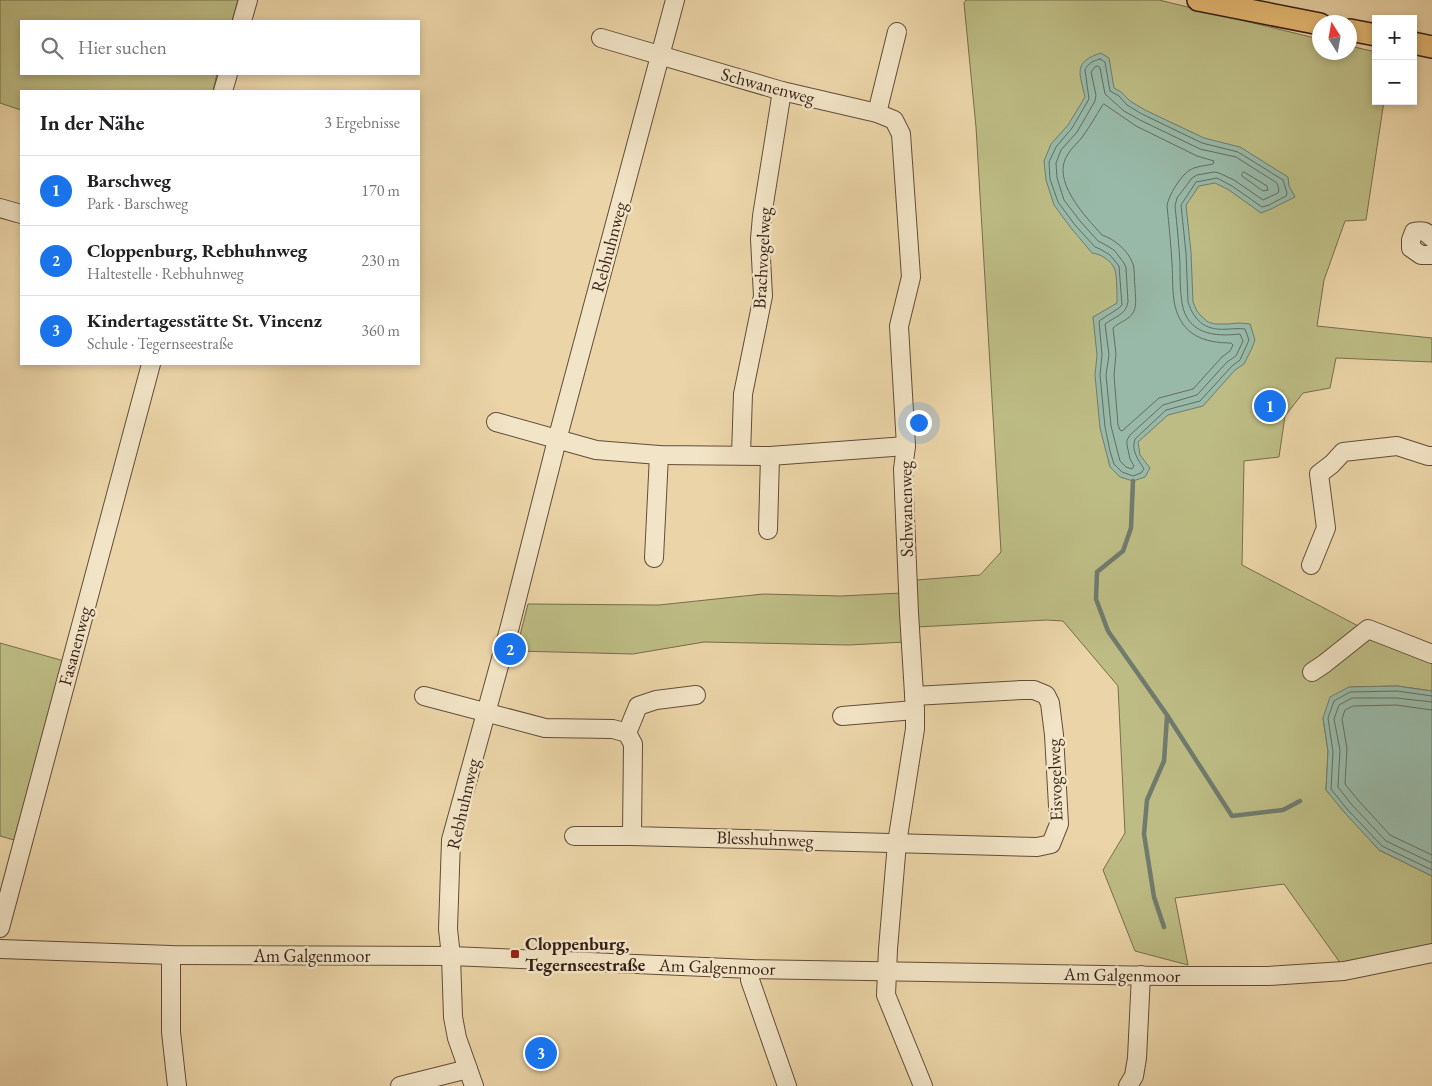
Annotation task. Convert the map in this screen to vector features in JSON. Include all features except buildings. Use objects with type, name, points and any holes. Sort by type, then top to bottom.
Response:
[{"type":"main road","points":[[1198,0],[1312,22]]},
{"type":"main road","points":[[1357,32],[1372,35]]},
{"type":"main road","points":[[1417,44],[1432,47]]},
{"type":"street","points":[[242,20],[248,0]]},
{"type":"street","name":"Rebhuhnweg","points":[[474,1086],[457,1038],[453,1017],[448,929],[451,840],[510,626],[676,0]]},
{"type":"street","points":[[877,113],[897,32]]},
{"type":"street","points":[[602,38],[661,55]]},
{"type":"street","name":"Schwanenweg","points":[[661,55],[782,91],[877,113],[894,120],[901,134],[911,276],[899,326],[906,446],[903,469],[915,730],[897,843],[886,995],[923,1086]]},
{"type":"street","points":[[224,90],[228,75]]},
{"type":"street","name":"Brachvogelweg","points":[[742,455],[743,394],[763,296],[760,238],[762,216],[782,91]]},
{"type":"street","points":[[0,208],[20,214]]},
{"type":"street","points":[[1432,238],[1428,233],[1421,230],[1414,232],[1411,240],[1411,248],[1421,255],[1432,255]]},
{"type":"street","name":"Fasanenweg","points":[[0,928],[151,365]]},
{"type":"street","points":[[496,422],[596,450],[659,455],[770,456],[906,446]]},
{"type":"street","points":[[1311,565],[1326,528],[1319,474],[1343,452],[1396,446],[1432,456]]},
{"type":"street","points":[[654,558],[659,455]]},
{"type":"street","points":[[768,530],[770,456]]},
{"type":"street","points":[[1312,672],[1368,629],[1432,654]]},
{"type":"street","name":"Eisvogelweg","points":[[897,843],[1037,846],[1051,844],[1060,824],[1054,735],[1050,703],[1046,696],[1034,690],[1021,690],[915,703]]},
{"type":"street","points":[[632,836],[632,744],[628,733],[638,706],[656,700],[696,695]]},
{"type":"street","points":[[424,696],[545,728],[613,729],[628,733]]},
{"type":"street","points":[[842,716],[915,703]]},
{"type":"street","name":"Blesshuhnweg","points":[[574,836],[897,843]]},
{"type":"street","name":"Am Galgenmoor","points":[[0,949],[171,955],[451,956],[751,969],[1268,976],[1344,971],[1432,954]]},
{"type":"street","points":[[171,955],[171,1032],[177,1086]]},
{"type":"street","points":[[751,969],[750,980],[787,1086]]},
{"type":"street","points":[[1128,1086],[1134,1076],[1138,1058],[1141,975]]},
{"type":"street","points":[[400,1086],[468,1069]]},
{"type":"shaded area","points":[[0,0],[238,0],[232,20],[20,20],[20,75],[217,75],[213,90],[20,90],[20,110],[0,103]]},
{"type":"shaded area","points":[[966,0],[1159,0],[1312,37],[1312,60],[1357,60],[1357,48],[1372,51],[1372,105],[1383,105],[1366,220],[1345,221],[1324,280],[1317,326],[1432,338],[1432,362],[1336,358],[1330,388],[1303,393],[1285,416],[1279,457],[1244,461],[1242,565],[1364,629],[1432,656],[1432,691],[1397,686],[1349,687],[1323,718],[1328,751],[1326,790],[1379,850],[1432,876],[1432,948],[1341,964],[1284,884],[1175,898],[1188,965],[1135,951],[1103,870],[1125,833],[1118,686],[1063,621],[1047,620],[917,627],[916,580],[980,575],[1001,552],[976,127],[964,3]]},
{"type":"shaded area","points":[[902,593],[905,642],[849,645],[704,642],[633,654],[516,651],[528,604],[659,605],[763,594],[841,596]]},
{"type":"shaded area","points":[[0,643],[64,661],[14,840],[0,836]]},
{"type":"water","points":[[1101,53],[1109,58],[1114,88],[1130,101],[1204,138],[1240,147],[1288,177],[1289,186],[1295,197],[1261,213],[1229,190],[1215,183],[1199,186],[1186,205],[1191,252],[1193,302],[1197,311],[1208,322],[1215,324],[1250,324],[1255,340],[1244,364],[1235,370],[1203,406],[1168,415],[1138,442],[1140,455],[1150,468],[1145,477],[1133,481],[1120,477],[1110,467],[1100,428],[1095,375],[1097,355],[1093,317],[1117,303],[1115,270],[1106,258],[1092,253],[1054,205],[1046,180],[1044,161],[1051,144],[1068,125],[1085,97],[1080,75],[1082,65],[1086,60]]},
{"type":"water","points":[[1397,686],[1432,691],[1432,876],[1379,850],[1326,790],[1328,751],[1323,718],[1330,697],[1349,687]]},
{"type":"waterway","points":[[1133,481],[1131,528],[1123,551],[1097,572],[1096,599],[1108,631],[1167,715],[1232,816],[1283,810],[1300,801]]},
{"type":"waterway","points":[[1164,927],[1154,897],[1144,834],[1147,800],[1164,761],[1167,717]]},
{"type":"place","name":"Barschweg","points":[[1270,406]]},
{"type":"place","name":"Cloppenburg, Rebhuhnweg","points":[[510,649]]},
{"type":"place","name":"Cloppenburg, Tegernseestraße","points":[[515,954]]},
{"type":"place","name":"Kindertagesstätte St. Vincenz","points":[[541,1053]]}]
